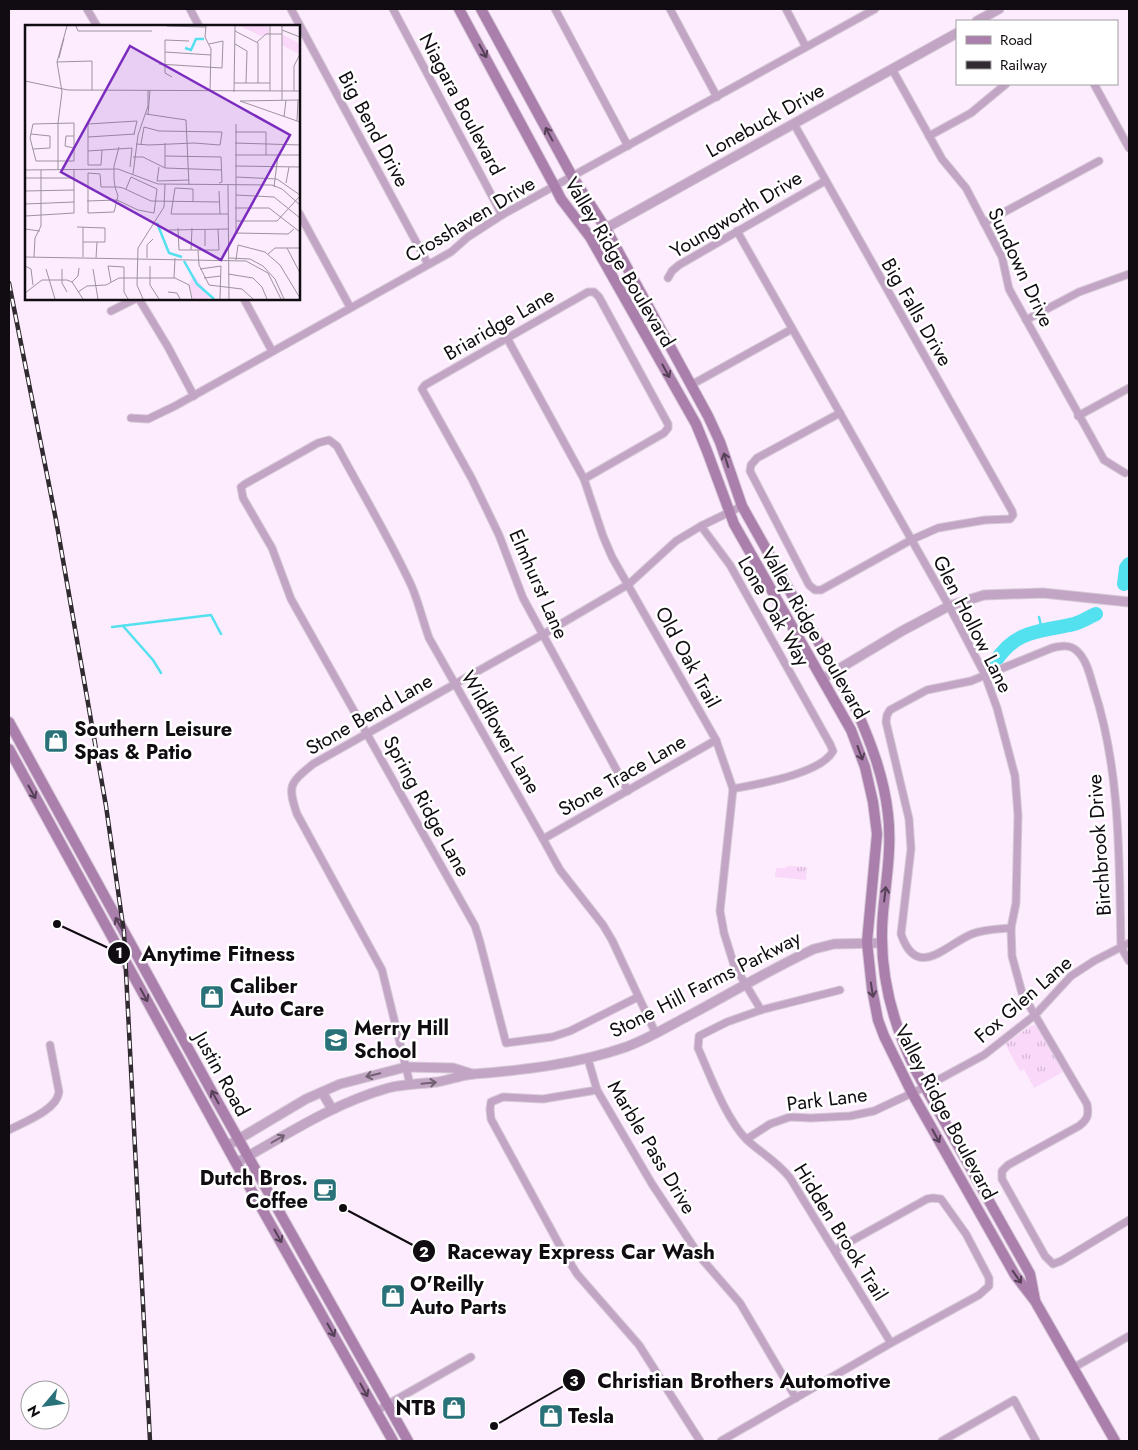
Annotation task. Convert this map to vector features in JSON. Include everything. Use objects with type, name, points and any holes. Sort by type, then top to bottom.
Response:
[{"type":"main road","name":"Valley Ridge Boulevard","points":[[459,9],[554,187],[590,238],[696,424],[729,512],[753,559],[851,730],[865,767],[873,802],[876,834],[867,942],[872,989],[878,1020],[887,1043],[912,1093],[1015,1275],[1035,1301],[1115,1441]]},
{"type":"main road","name":"Valley Ridge Boulevard","points":[[481,9],[572,176],[606,229],[708,416],[720,442],[742,506],[835,672],[875,753],[884,787],[890,840],[881,943],[884,978],[894,1016],[906,1050],[925,1088],[1030,1274],[1035,1301]]},
{"type":"main road","name":"Justin Road","points":[[9,722],[238,1140],[408,1441]]},
{"type":"main road","name":"Justin Road","points":[[9,749],[236,1163],[393,1441]]},
{"type":"main road","points":[[310,1292],[320,1286]]},
{"type":"street","points":[[87,9],[96,25]]},
{"type":"street","points":[[190,9],[198,25]]},
{"type":"street","name":"Big Bend Drive","points":[[291,9],[300,25]]},
{"type":"street","name":"Niagara Boulevard","points":[[393,9],[502,215]]},
{"type":"street","points":[[555,9],[628,146]]},
{"type":"street","points":[[670,9],[717,97]]},
{"type":"street","points":[[786,9],[806,47]]},
{"type":"street","name":"Crosshaven Drive","points":[[131,418],[148,419],[194,396],[451,252],[468,237],[502,215],[875,9]]},
{"type":"street","points":[[979,20],[999,9]]},
{"type":"street","name":"Big Bend Drive","points":[[300,26],[428,264]]},
{"type":"street","name":"Lonebuck Drive","points":[[590,238],[956,34]]},
{"type":"street","name":"Sundown Drive","points":[[892,69],[942,159],[966,188],[1002,257],[1009,289],[1078,416],[1104,460],[1126,473]]},
{"type":"street","points":[[929,136],[971,113],[1005,85]]},
{"type":"street","points":[[1095,85],[1129,148]]},
{"type":"street","name":"Big Falls Drive","points":[[794,124],[1013,515],[1008,520],[985,520],[938,528],[911,540]]},
{"type":"street","points":[[984,223],[1099,160]]},
{"type":"street","name":"Youngworth Drive","points":[[668,278],[679,265],[825,181]]},
{"type":"street","points":[[300,216],[350,307]]},
{"type":"street","name":"Glen Hollow Lane","points":[[737,231],[949,606],[984,675],[997,708],[1015,776],[1018,815],[1016,903],[1011,928],[1012,956],[1022,993],[1086,1104],[1089,1115],[1086,1121],[1079,1126],[1008,1165],[1002,1171],[1002,1179],[1046,1256],[1053,1264],[1129,1220]]},
{"type":"street","points":[[1026,320],[1079,292],[1129,274]]},
{"type":"street","name":"Briaridge Lane","points":[[422,389],[425,385],[588,292],[594,292],[599,297],[650,390],[668,424],[668,428],[664,433],[584,479]]},
{"type":"street","points":[[112,311],[133,300]]},
{"type":"street","points":[[141,300],[168,346],[194,396]]},
{"type":"street","points":[[245,300],[272,351]]},
{"type":"street","points":[[691,385],[792,329]]},
{"type":"street","name":"Old Oak Trail","points":[[507,338],[584,479],[612,557],[716,740],[733,789],[720,910],[729,953],[734,965],[761,1010]]},
{"type":"street","points":[[1078,416],[1129,388]]},
{"type":"street","name":"Elmhurst Lane","points":[[422,389],[472,479],[495,527],[523,598],[628,791]]},
{"type":"street","points":[[840,413],[757,458],[751,464],[750,470],[809,586],[815,590],[822,590],[911,540]]},
{"type":"street","name":"Wildflower Lane","points":[[241,487],[250,480],[318,443],[329,440],[337,446],[406,574],[429,638],[560,870],[612,940],[656,1034]]},
{"type":"street","name":"Spring Ridge Lane","points":[[241,487],[243,498],[272,548],[291,599],[475,926],[506,1043],[552,1037],[570,1031],[638,996]]},
{"type":"street","name":"Stone Bend Lane","points":[[410,1084],[382,970],[297,814],[291,796],[291,788],[295,780],[308,768],[367,732],[542,635],[629,584],[668,547],[701,526],[742,506]]},
{"type":"street","name":"Lone Oak Way","points":[[701,526],[730,565],[833,752],[824,761],[788,778],[733,789]]},
{"type":"street","points":[[822,679],[902,631],[949,606],[984,595],[1043,593],[1129,602]]},
{"type":"street","name":"Birchbrook Drive","points":[[1011,928],[986,930],[972,934],[940,954],[924,958],[911,954],[905,945],[901,934],[911,849],[909,819],[903,787],[886,722],[887,715],[894,707],[927,690],[971,681],[1052,648],[1064,645],[1076,649],[1087,666],[1099,704],[1111,766],[1118,822],[1121,947],[1129,961]]},
{"type":"street","name":"Stone Trace Lane","points":[[544,839],[716,740]]},
{"type":"street","name":"Fox Glen Lane","points":[[912,1093],[925,1088],[984,1055],[1034,1015],[1071,976],[1129,942]]},
{"type":"street","name":"Stone Hill Farms Parkway","points":[[236,1163],[332,1109],[389,1088],[439,1082],[472,1074],[523,1070],[588,1059],[627,1047],[656,1034],[814,949],[834,944],[881,943]]},
{"type":"street","points":[[761,1010],[840,990]]},
{"type":"street","name":"Hidden Brook Trail","points":[[761,1010],[727,1022],[699,1036],[698,1048],[735,1124],[747,1139],[782,1167],[790,1178],[891,1343]]},
{"type":"street","points":[[9,1130],[53,1106],[58,1098],[59,1092],[50,1045]]},
{"type":"street","name":"Marble Pass Drive","points":[[588,1059],[597,1090],[676,1222],[702,1258],[740,1303],[796,1398]]},
{"type":"street","points":[[227,1146],[306,1099],[348,1082],[406,1067],[454,1068],[472,1074]]},
{"type":"street","points":[[597,1090],[543,1099],[503,1097],[491,1102],[491,1119],[560,1246],[578,1274],[639,1345],[700,1441]]},
{"type":"street","points":[[322,1092],[332,1109]]},
{"type":"street","name":"Park Lane","points":[[747,1139],[770,1124],[790,1118],[850,1116],[874,1112],[912,1093]]},
{"type":"street","points":[[721,1441],[978,1295],[989,1286],[989,1278],[966,1234],[941,1199],[927,1199],[835,1250]]},
{"type":"street","points":[[1073,1368],[1129,1336]]},
{"type":"street","points":[[376,1411],[471,1357]]},
{"type":"street","points":[[942,1441],[1014,1400],[1036,1441]]},
{"type":"green space","points":[[788,866],[807,867],[806,880],[775,877],[776,868]]},
{"type":"green space","points":[[1032,1025],[1038,1028],[1063,1072],[1034,1088],[1024,1069],[1020,1071],[1005,1044]]},
{"type":"waterway","points":[[1124,584],[1126,568],[1129,564]]},
{"type":"waterway","points":[[995,662],[1003,651],[1021,638],[1040,631],[1077,623],[1096,614]]},
{"type":"waterway","points":[[112,627],[211,615],[221,634]]},
{"type":"waterway","points":[[1039,617],[1042,630]]},
{"type":"waterway","points":[[123,626],[153,660],[161,673]]},
{"type":"railway","points":[[9,283],[56,520],[106,806],[124,933],[150,1441]]},
{"type":"place","name":"Southern Leisure Spas & Patio","points":[[56,741]]},
{"type":"place","name":"Anytime Fitness","points":[[57,924]]},
{"type":"place","name":"Caliber Auto Care","points":[[212,997]]},
{"type":"place","name":"Merry Hill School","points":[[336,1040]]},
{"type":"place","name":"Dutch Bros. Coffee","points":[[325,1190]]},
{"type":"place","name":"Raceway Express Car Wash","points":[[343,1208]]},
{"type":"place","name":"O'Reilly Auto Parts","points":[[393,1296]]},
{"type":"place","name":"NTB","points":[[454,1408]]},
{"type":"place","name":"Tesla","points":[[551,1416]]},
{"type":"place","name":"Christian Brothers Automotive","points":[[494,1426]]}]
